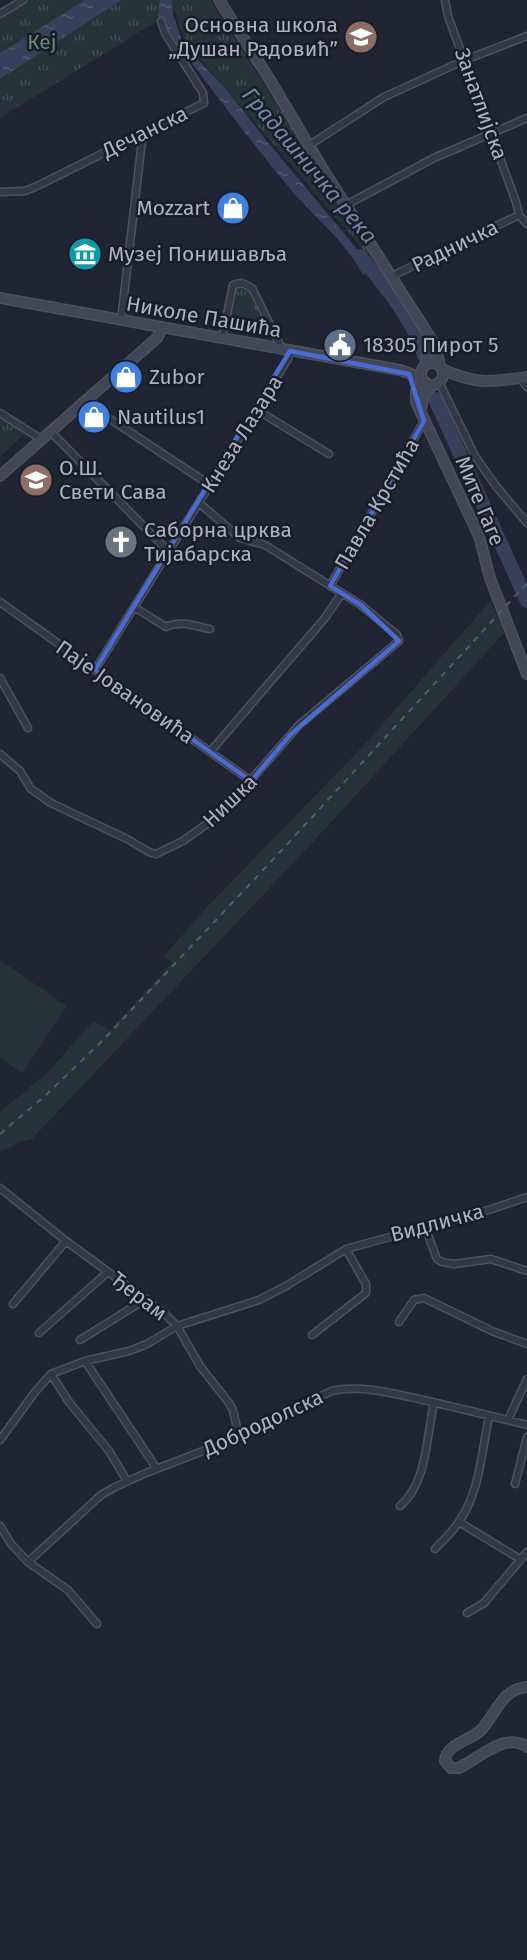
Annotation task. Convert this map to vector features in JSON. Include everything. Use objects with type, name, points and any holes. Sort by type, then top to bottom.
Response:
[{"type":"main road","points":[[221,2],[308,146],[438,351],[441,368],[428,378]]},
{"type":"main road","name":"Николе Пашића","points":[[0,298],[406,372],[408,368],[428,378],[458,382],[468,380]]},
{"type":"main road","points":[[0,476],[157,338],[162,328]]},
{"type":"main road","points":[[423,416],[424,394],[428,378],[428,335]]},
{"type":"main road","name":"Николе Пашића","points":[[428,378],[433,363],[468,380],[484,382],[524,377]]},
{"type":"main road","points":[[406,372],[428,378]]},
{"type":"main road","name":"Мите Гаге","points":[[428,378],[415,398],[479,536],[490,578],[527,674]]},
{"type":"main road","points":[[527,1687],[516,1689],[505,1697],[482,1729],[451,1748],[445,1756],[445,1761],[451,1768],[459,1768],[509,1742],[519,1742],[527,1747]]},
{"type":"street","points":[[0,14],[23,0]]},
{"type":"street","name":"Занатлијска","points":[[445,0],[448,16],[519,215],[527,224]]},
{"type":"street","name":"Дечанска","points":[[0,192],[25,191],[35,187],[204,103],[203,93],[165,33],[161,21]]},
{"type":"street","points":[[308,146],[384,97],[465,60],[527,36]]},
{"type":"street","points":[[346,205],[434,158],[527,118]]},
{"type":"street","points":[[121,321],[144,132]]},
{"type":"street","name":"Радничка","points":[[392,276],[519,215]]},
{"type":"street","points":[[222,339],[233,285],[243,283],[252,288],[286,351]]},
{"type":"street","name":"Кнеза Лазара","points":[[95,670],[288,359],[286,351]]},
{"type":"street","points":[[524,377],[527,387]]},
{"type":"street","points":[[428,378],[475,456],[496,486],[527,523]]},
{"type":"street","points":[[82,404],[98,411],[210,485]]},
{"type":"street","points":[[257,410],[329,454]]},
{"type":"street","points":[[0,413],[41,439]]},
{"type":"street","name":"Павла Крстића","points":[[330,586],[423,416]]},
{"type":"street","points":[[50,431],[169,552]]},
{"type":"street","points":[[199,503],[240,538],[265,545],[342,593],[325,618],[210,752]]},
{"type":"street","name":"Нишка","points":[[0,754],[20,771],[31,789],[51,803],[153,854],[183,841],[214,820],[251,781],[299,724],[399,641],[397,635],[361,605],[342,593]]},
{"type":"street","name":"Паје Јовановића","points":[[0,602],[251,781]]},
{"type":"street","points":[[134,607],[166,627],[174,623],[210,629]]},
{"type":"street","points":[[0,678],[28,728]]},
{"type":"street","name":"Ђерам","points":[[0,1188],[66,1241],[164,1312],[177,1326],[200,1366],[229,1403],[239,1437]]},
{"type":"street","name":"Видличка","points":[[51,1374],[85,1361],[141,1346],[177,1326],[259,1300],[346,1249],[527,1197]]},
{"type":"street","points":[[425,1227],[437,1259],[442,1262],[454,1264],[491,1259],[527,1271]]},
{"type":"street","points":[[13,1304],[66,1241]]},
{"type":"street","points":[[312,1335],[366,1293],[366,1284],[346,1249]]},
{"type":"street","points":[[39,1333],[108,1272]]},
{"type":"street","points":[[399,1322],[414,1300],[424,1298],[492,1331],[527,1344]]},
{"type":"street","points":[[80,1340],[146,1299]]},
{"type":"street","points":[[85,1361],[157,1469]]},
{"type":"street","points":[[0,1440],[51,1374],[69,1402],[109,1451],[128,1481]]},
{"type":"street","points":[[508,1420],[527,1379]]},
{"type":"street","name":"Добродолска","points":[[28,1562],[101,1495],[128,1481],[239,1437],[326,1393],[343,1388],[366,1389],[527,1425]]},
{"type":"street","points":[[400,1506],[410,1496],[421,1469],[434,1403]]},
{"type":"street","points":[[435,1549],[459,1522],[473,1492],[489,1416]]},
{"type":"street","points":[[515,1484],[527,1437]]},
{"type":"street","points":[[459,1522],[520,1559]]},
{"type":"street","points":[[0,1526],[12,1545],[28,1562],[68,1590],[97,1624]]},
{"type":"street","points":[[467,1613],[484,1603],[527,1552]]},
{"type":"highlighted area","points":[[290,351],[409,374],[424,421],[330,586],[361,605],[399,641],[291,734],[251,781],[95,670]]},
{"type":"green space","name":"Кеј","points":[[27,0],[210,0],[394,286],[186,42],[175,10],[0,118],[0,17]]},
{"type":"green space","points":[[233,286],[248,286],[274,336],[225,327]]},
{"type":"green space","points":[[0,412],[28,430],[0,457]]},
{"type":"green space","points":[[490,601],[505,632],[314,841],[32,1139],[17,1143],[0,1153],[0,1112],[48,1072],[93,1021],[110,1030],[173,962],[164,956],[207,907],[366,743]]},
{"type":"green space","points":[[0,960],[67,1006],[22,1073],[0,1058]]},
{"type":"water","points":[[85,0],[121,0],[0,79],[0,53]]},
{"type":"water","points":[[160,0],[172,0],[173,14],[183,44],[227,90],[373,268],[363,275],[339,241],[292,191],[260,152],[168,32],[163,19],[158,16]]},
{"type":"waterway","name":"Градашничка река","points":[[360,256],[406,316],[425,357]]},
{"type":"waterway","name":"Градашничка река","points":[[435,399],[527,601]]},
{"type":"railway","points":[[0,1134],[46,1095],[104,1039],[281,851],[527,583]]},
{"type":"place","name":"Основна школа „Душан Радовић”","points":[[361,37]]},
{"type":"place","name":"Mozzart","points":[[233,208]]},
{"type":"place","name":"Музеј Понишавља","points":[[85,254]]},
{"type":"place","name":"18305 Пирот 5","points":[[340,345]]},
{"type":"place","name":"Zubor","points":[[126,377]]},
{"type":"place","name":"Nautilus1","points":[[94,417]]},
{"type":"place","name":"О.Ш. Свети Сава","points":[[36,480]]},
{"type":"place","name":"Саборна црква Тијабарска","points":[[121,542]]}]
